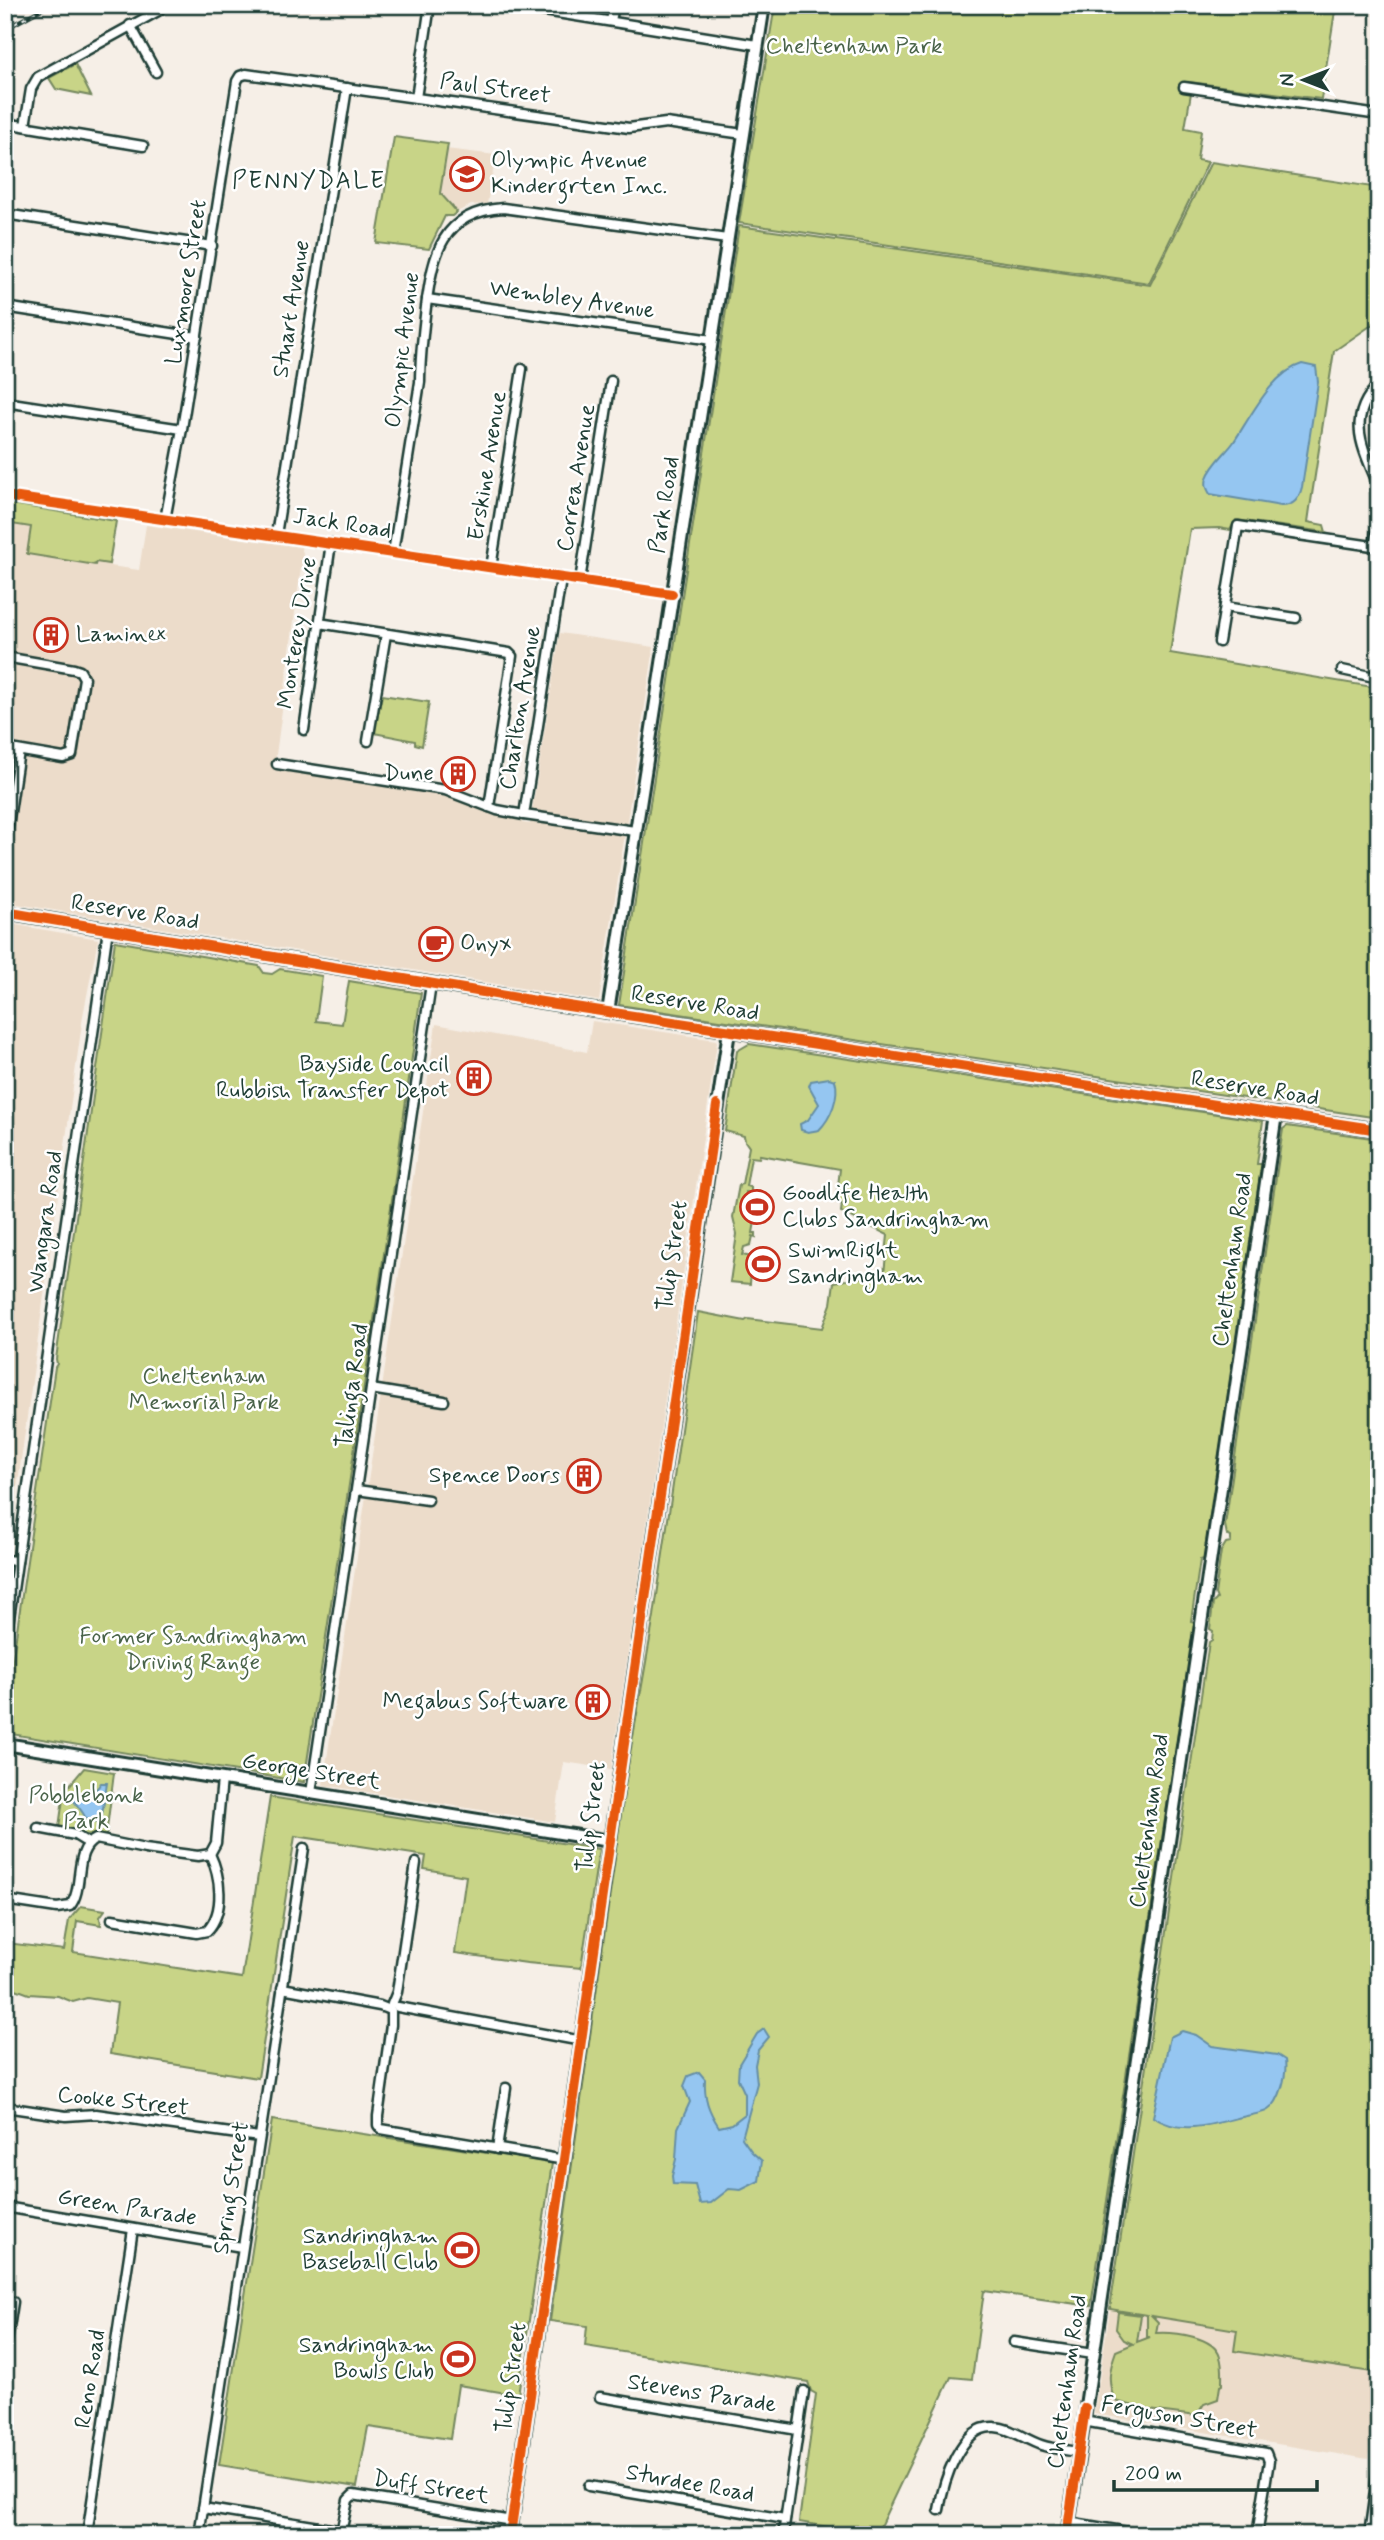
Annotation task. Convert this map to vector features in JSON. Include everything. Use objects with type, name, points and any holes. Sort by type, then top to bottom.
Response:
[{"type":"street","points":[[25,126],[32,89],[38,77],[158,11],[163,5]]},
{"type":"street","points":[[416,98],[430,5]]},
{"type":"street","points":[[506,5],[547,8],[611,21],[758,43]]},
{"type":"street","points":[[611,21],[614,5]]},
{"type":"street","name":"Park Road","points":[[608,1012],[764,5]]},
{"type":"street","points":[[130,25],[156,72]]},
{"type":"street","name":"Paul Street","points":[[240,76],[246,74],[629,128],[666,122],[743,134]]},
{"type":"street","name":"Luxmoore Street","points":[[168,520],[237,81],[240,76]]},
{"type":"street","points":[[1184,87],[1379,115]]},
{"type":"street","name":"Stuart Avenue","points":[[276,535],[347,88]]},
{"type":"street","points":[[5,123],[143,146]]},
{"type":"street","name":"Olympic Avenue","points":[[393,553],[420,382],[420,355],[427,299],[436,255],[447,233],[462,219],[491,209],[524,210],[727,239]]},
{"type":"street","points":[[5,214],[212,246]]},
{"type":"street","name":"Wembley Avenue","points":[[427,299],[712,340]]},
{"type":"street","points":[[5,307],[197,337]]},
{"type":"street","name":"Erskine Avenue","points":[[491,568],[522,369]]},
{"type":"street","name":"Correa Avenue","points":[[580,581],[611,382]]},
{"type":"street","points":[[1379,384],[1363,406],[1359,433],[1364,455],[1379,487]]},
{"type":"street","points":[[5,402],[183,429]]},
{"type":"street","name":"Jack Road","points":[[5,496],[672,594]]},
{"type":"street","points":[[1219,642],[1238,526],[1377,547],[1379,516]]},
{"type":"street","name":"Monterey Drive","points":[[304,730],[331,543]]},
{"type":"street","name":"Charlton Avenue","points":[[561,579],[524,815],[635,831]]},
{"type":"street","points":[[1225,607],[1296,618]]},
{"type":"street","points":[[318,623],[508,653],[512,656],[489,807]]},
{"type":"street","points":[[368,741],[386,634]]},
{"type":"street","points":[[5,657],[74,669],[82,673],[85,680],[74,751],[65,758],[5,748]]},
{"type":"street","points":[[1342,670],[1379,678]]},
{"type":"street","points":[[5,846],[19,751]]},
{"type":"street","points":[[276,764],[445,790],[489,807],[524,815]]},
{"type":"street","name":"Reserve Road","points":[[5,912],[431,984],[1379,1130]]},
{"type":"street","name":"Wangara Road","points":[[5,1646],[108,929]]},
{"type":"street","name":"Talinga Road","points":[[311,1793],[431,984]]},
{"type":"street","name":"Tulip Street","points":[[510,2535],[729,1031]]},
{"type":"street","name":"Cheltenham Road","points":[[1066,2535],[1276,1114]]},
{"type":"street","points":[[372,1389],[444,1401]]},
{"type":"street","points":[[357,1490],[428,1500]]},
{"type":"street","points":[[5,1560],[18,1561]]},
{"type":"street","name":"George Street","points":[[5,1744],[610,1841]]},
{"type":"street","points":[[5,1900],[57,1908],[70,1906],[76,1895],[84,1851],[88,1843],[98,1839],[198,1856],[210,1853],[216,1843],[222,1779]]},
{"type":"street","points":[[38,1828],[75,1835],[88,1843]]},
{"type":"street","name":"Spring Street","points":[[199,2535],[304,1847]]},
{"type":"street","points":[[112,1919],[197,1933],[207,1931],[215,1919],[220,1884],[219,1874],[210,1853]]},
{"type":"street","points":[[416,1863],[377,2116],[379,2127],[384,2131],[565,2160]]},
{"type":"street","points":[[282,1990],[583,2039]]},
{"type":"street","points":[[497,2149],[506,2088]]},
{"type":"street","name":"Cooke Street","points":[[5,2106],[66,2116],[96,2113],[259,2139]]},
{"type":"street","name":"Green Parade","points":[[5,2207],[242,2247]]},
{"type":"street","name":"Reno Road","points":[[87,2535],[133,2229]]},
{"type":"street","points":[[5,2300],[13,2302],[5,2354]]},
{"type":"street","points":[[1014,2342],[1093,2354]]},
{"type":"street","points":[[783,2535],[804,2391]]},
{"type":"street","name":"Stevens Parade","points":[[600,2397],[798,2430]]},
{"type":"street","name":"Ferguson Street","points":[[1083,2421],[1268,2455],[1257,2535]]},
{"type":"street","points":[[939,2510],[944,2483],[959,2453],[970,2435],[980,2429],[997,2427],[1041,2445],[1079,2452]]},
{"type":"street","points":[[1369,2535],[1379,2462]]},
{"type":"street","name":"Sturdee Road","points":[[589,2486],[785,2519]]},
{"type":"street","name":"Duff Street","points":[[203,2508],[338,2530],[344,2524],[348,2500],[353,2495],[512,2521]]},
{"type":"street","points":[[1068,2522],[1146,2535]]},
{"type":"shaded area","name":"Olympic Avenue Kindergrten Inc.","points":[[446,149],[496,155],[487,204],[471,205],[457,212],[440,193]]},
{"type":"shaded area","points":[[5,503],[116,521],[110,566],[139,570],[146,525],[301,547],[303,553],[274,770],[444,795],[490,813],[522,818],[522,823],[530,824],[560,633],[654,647],[599,1001],[5,902]]},
{"type":"shaded area","points":[[5,923],[98,939],[83,1016],[9,1546],[5,1550]]},
{"type":"shaded area","points":[[592,1021],[717,1042],[611,1769],[564,1762],[555,1822],[323,1785],[436,1024],[587,1052]]},
{"type":"shaded area","points":[[1110,2309],[1237,2330],[1234,2351],[1379,2373],[1368,2459],[1094,2414]]},
{"type":"green space","name":"Cheltenham Park","points":[[775,5],[1336,5],[1321,99],[1189,82],[1191,93],[1185,128],[1201,131],[1197,160],[1208,162],[1149,283],[739,223]]},
{"type":"green space","points":[[75,64],[91,96],[56,89],[49,78]]},
{"type":"green space","points":[[394,137],[448,144],[440,193],[457,212],[452,216],[445,216],[429,249],[376,243]]},
{"type":"green space","points":[[1211,162],[1379,188],[1379,320],[1334,351],[1308,522],[1324,525],[1326,532],[1236,520],[1230,530],[1190,529],[1170,653],[1379,688],[1379,1118],[619,1005],[739,226],[1150,285]]},
{"type":"green space","points":[[5,503],[116,521],[109,564],[96,562],[95,565],[27,554],[31,527],[5,523]]},
{"type":"green space","points":[[382,695],[429,702],[422,746],[415,744],[415,741],[374,733]]},
{"type":"green space","points":[[115,941],[259,966],[264,973],[272,974],[280,969],[322,976],[316,1021],[342,1024],[349,981],[421,993],[304,1782],[5,1733],[5,1713],[57,1364]]},
{"type":"green space","points":[[749,1044],[1263,1121],[1257,1164],[1262,1164],[1204,1559],[1200,1560],[1191,1621],[1195,1622],[1091,2306],[984,2291],[972,2379],[951,2377],[876,2535],[799,2522],[816,2394],[811,2391],[808,2382],[585,2346],[587,2326],[550,2321],[615,1858],[615,1840],[654,1616],[698,1312],[745,1321],[748,1319],[822,1328],[831,1304],[834,1282],[884,1274],[888,1235],[841,1212],[842,1204],[836,1202],[840,1169],[760,1155],[759,1158],[751,1157],[746,1186],[751,1187],[751,1193],[746,1192],[746,1203],[758,1204],[753,1233],[756,1233],[756,1237],[753,1236],[751,1245],[744,1247],[742,1255],[752,1257],[750,1284],[730,1282],[737,1234],[733,1217],[749,1147],[744,1136],[725,1131],[737,1051]]},
{"type":"green space","points":[[1287,1126],[1379,1139],[1379,2373],[1234,2351],[1237,2330],[1152,2316],[1158,2322],[1156,2333],[1173,2333],[1202,2340],[1210,2344],[1220,2357],[1222,2385],[1218,2399],[1204,2404],[1196,2416],[1149,2410],[1115,2401],[1110,2370],[1116,2351],[1133,2344],[1124,2340],[1116,2329],[1118,2312],[1141,2315],[1137,2342],[1150,2337],[1147,2337],[1147,2315],[1110,2309],[1209,1642],[1212,1640],[1213,1631],[1210,1629],[1213,1603],[1217,1599],[1215,1594],[1221,1551],[1226,1543],[1231,1542],[1225,1525],[1283,1129]]},
{"type":"green space","name":"Pobblebonk Park","points":[[84,1768],[114,1773],[106,1836],[84,1835],[59,1827],[64,1792]]},
{"type":"green space","points":[[270,1797],[599,1849],[581,1968],[455,1953],[466,1876],[424,1869],[426,1856],[295,1836],[258,2078],[110,2054],[117,2003],[87,1998],[73,2002],[58,1996],[29,1994],[5,1985],[7,1943],[64,1950],[69,1920],[81,1906],[105,1910],[100,1917],[101,1925],[77,1921],[73,1952],[242,1978]]},
{"type":"green space","points":[[272,2120],[552,2163],[518,2395],[458,2385],[450,2439],[368,2427],[357,2487],[219,2465]]},
{"type":"water","points":[[1302,364],[1316,367],[1318,382],[1302,487],[1297,498],[1289,505],[1281,506],[1210,494],[1206,483],[1212,468],[1233,443],[1271,386],[1291,369]]},
{"type":"water","points":[[829,1078],[835,1080],[836,1086],[831,1113],[819,1130],[801,1130],[800,1124],[808,1120],[819,1104],[809,1086],[811,1081]]},
{"type":"water","points":[[101,1783],[107,1783],[101,1821],[94,1822],[85,1817],[72,1796],[75,1794],[89,1799]]},
{"type":"water","points":[[764,2029],[769,2037],[758,2050],[755,2065],[757,2083],[742,2138],[762,2161],[759,2181],[741,2190],[729,2189],[711,2203],[700,2204],[695,2185],[673,2184],[678,2128],[690,2102],[684,2086],[688,2076],[699,2072],[705,2079],[708,2104],[719,2127],[732,2124],[745,2114],[745,2094],[738,2079],[739,2064],[757,2034]]},
{"type":"water","points":[[1182,2031],[1196,2035],[1212,2046],[1277,2055],[1285,2060],[1282,2087],[1273,2106],[1259,2113],[1197,2127],[1175,2126],[1153,2117],[1170,2037]]},
{"type":"railway","points":[[5,29],[49,5]]},
{"type":"cycle path","points":[[5,496],[672,594]]},
{"type":"cycle path","points":[[5,912],[542,1002],[1379,1130]]},
{"type":"cycle path","points":[[510,2535],[717,1105]]},
{"type":"cycle path","points":[[1067,2535],[1085,2408]]},
{"type":"place","name":"Olympic Avenue Kindergrten Inc.","points":[[467,174]]},
{"type":"place","name":"Laminex","points":[[51,635]]},
{"type":"place","name":"Dune","points":[[458,774]]},
{"type":"place","name":"Onyx","points":[[436,944]]},
{"type":"place","name":"Bayside Council Rubbish Transfer Depot","points":[[474,1078]]},
{"type":"place","name":"Goodlife Health Clubs Sandringham","points":[[757,1207]]},
{"type":"place","name":"SwimRight Sandringham","points":[[763,1264]]},
{"type":"place","name":"Spence Doors","points":[[584,1476]]},
{"type":"place","name":"Megabus Software","points":[[593,1702]]},
{"type":"place","name":"Sandringham Baseball Club","points":[[462,2250]]},
{"type":"place","name":"Sandringham Bowls Club","points":[[458,2359]]},
{"type":"district","name":"PENNYDALE","points":[[309,181]]},
{"type":"park label","name":"Cheltenham Memorial Park","points":[[204,1390]]},
{"type":"park label","name":"Former Sandringham Driving Range","points":[[193,1650]]}]
